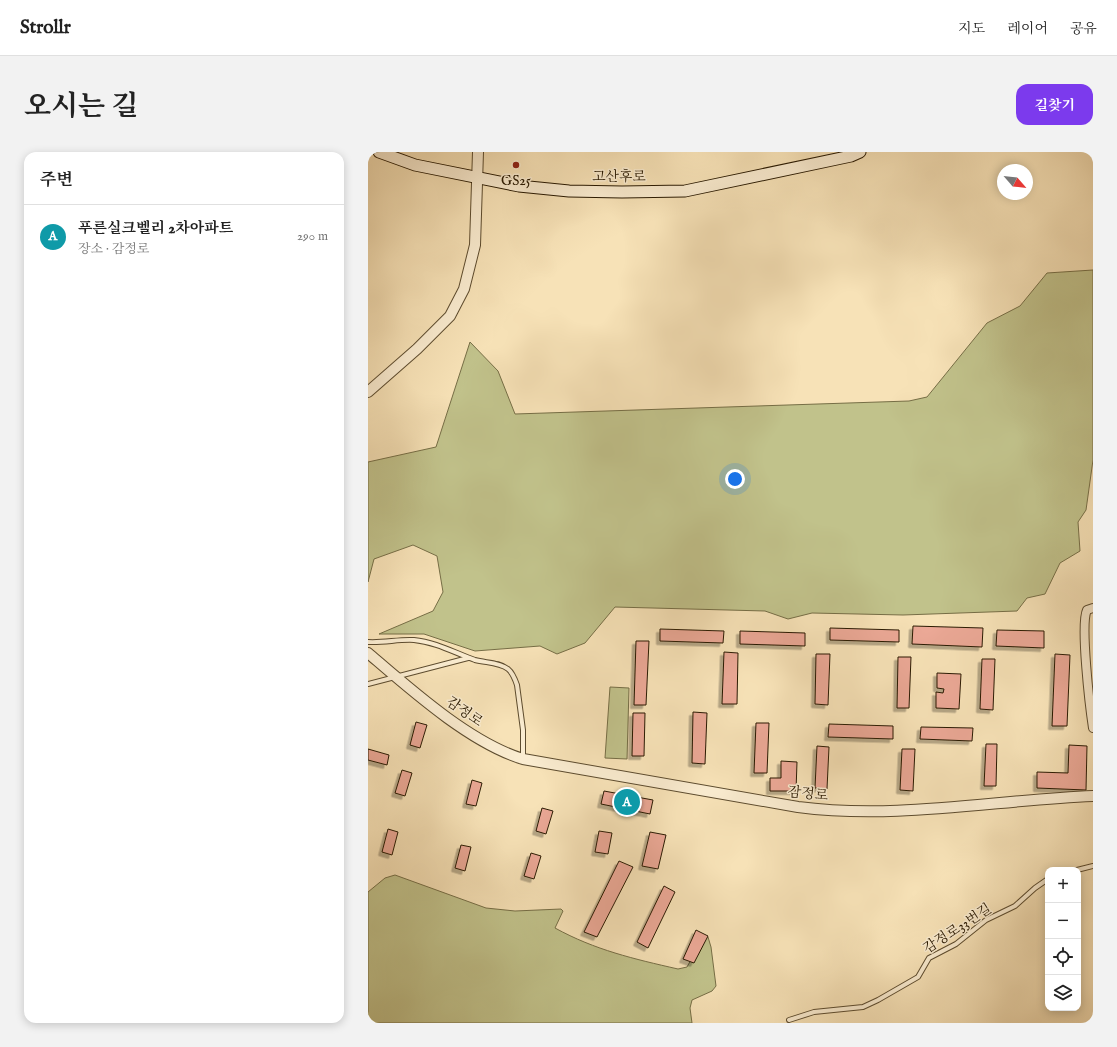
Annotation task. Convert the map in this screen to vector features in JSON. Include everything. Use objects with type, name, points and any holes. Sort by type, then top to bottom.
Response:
[{"type":"main road","name":"고산후로","points":[[379,152],[415,165],[520,186],[569,191],[622,192],[685,191],[851,156],[860,152]]},
{"type":"street","points":[[368,392],[417,349],[450,316],[464,289],[475,245],[478,152]]},
{"type":"street","points":[[1093,608],[1087,610],[1085,618],[1086,652],[1093,728]]},
{"type":"street","name":"감정로","points":[[368,652],[396,677],[444,714],[488,745],[523,759],[822,810],[920,810],[1093,796]]},
{"type":"lane","points":[[368,642],[415,640],[440,645],[468,658],[502,666],[508,670],[515,678],[523,730],[523,759]]},
{"type":"lane","points":[[368,684],[468,658]]},
{"type":"lane","points":[[1081,869],[1093,866]]},
{"type":"lane","name":"감정로33번길","points":[[789,1020],[814,1012],[863,1006],[878,1000],[918,977],[929,958],[956,944],[986,920],[1015,906],[1045,881]]},
{"type":"green space","points":[[1093,270],[1093,460],[1086,510],[1078,522],[1080,551],[1060,563],[1045,594],[1027,598],[1017,611],[903,615],[812,613],[788,619],[765,611],[615,607],[585,643],[557,654],[540,646],[475,651],[424,634],[379,634],[433,611],[443,592],[437,556],[413,545],[374,559],[368,582],[368,462],[436,447],[470,342],[498,371],[515,414],[909,401],[927,397],[987,323],[1020,306],[1047,273]]},
{"type":"green space","points":[[610,687],[629,688],[627,759],[605,758]]},
{"type":"green space","points":[[395,875],[486,908],[515,911],[561,909],[563,911],[555,928],[570,936],[600,948],[678,969],[687,967],[703,938],[708,937],[711,947],[716,986],[712,991],[692,1000],[690,1008],[692,1023],[368,1023],[368,892],[385,878]]},
{"type":"building","points":[[913,626],[983,628],[982,647],[912,644]]},
{"type":"building","points":[[830,628],[899,630],[899,642],[830,640]]},
{"type":"building","points":[[660,629],[724,631],[723,643],[660,641]]},
{"type":"building","points":[[997,630],[1044,631],[1044,648],[996,646]]},
{"type":"building","points":[[740,631],[805,633],[805,646],[740,644]]},
{"type":"building","points":[[636,641],[649,641],[646,705],[634,705]]},
{"type":"building","points":[[724,652],[738,653],[737,704],[722,704]]},
{"type":"building","points":[[816,654],[830,654],[828,705],[815,704]]},
{"type":"building","points":[[1055,654],[1070,655],[1067,726],[1052,726]]},
{"type":"building","points":[[898,657],[911,657],[909,708],[897,708]]},
{"type":"building","points":[[982,659],[995,659],[993,710],[980,709]]},
{"type":"building","points":[[937,673],[961,674],[959,709],[936,708],[936,692],[943,693],[944,689],[937,688]]},
{"type":"building","points":[[693,712],[707,713],[705,764],[692,763]]},
{"type":"building","points":[[633,713],[645,713],[644,756],[632,756]]},
{"type":"building","points":[[416,722],[427,725],[420,748],[410,745]]},
{"type":"building","points":[[756,723],[769,723],[767,773],[754,773]]},
{"type":"building","points":[[829,724],[893,726],[893,739],[828,737]]},
{"type":"building","points":[[921,727],[973,728],[972,741],[920,739]]},
{"type":"building","points":[[986,744],[997,744],[996,786],[984,786]]},
{"type":"building","points":[[1069,745],[1087,746],[1086,790],[1037,788],[1037,772],[1068,773]]},
{"type":"building","points":[[817,746],[829,747],[827,789],[815,788]]},
{"type":"building","points":[[368,749],[389,755],[387,765],[368,760]]},
{"type":"building","points":[[902,749],[915,749],[913,791],[900,790]]},
{"type":"building","points":[[781,761],[797,762],[796,791],[770,791],[770,778],[781,778]]},
{"type":"building","points":[[402,770],[412,773],[405,796],[395,793]]},
{"type":"building","points":[[472,780],[482,783],[476,806],[466,804]]},
{"type":"building","points":[[604,791],[653,800],[650,814],[601,804]]},
{"type":"building","points":[[542,808],[553,811],[546,834],[536,831]]},
{"type":"building","points":[[388,829],[398,832],[392,855],[382,852]]},
{"type":"building","points":[[599,831],[612,833],[608,854],[595,852]]},
{"type":"building","points":[[650,832],[666,835],[658,869],[642,866]]},
{"type":"building","points":[[461,845],[471,847],[465,871],[455,868]]},
{"type":"building","points":[[531,853],[541,856],[534,879],[524,876]]},
{"type":"building","points":[[619,861],[633,867],[597,937],[584,932]]},
{"type":"building","points":[[664,886],[675,892],[648,948],[637,942]]},
{"type":"building","points":[[696,930],[708,936],[694,963],[683,959]]},
{"type":"place","name":"GS25","points":[[516,165]]},
{"type":"place","name":"푸른실크벨리 2차아파트","points":[[627,802]]}]
